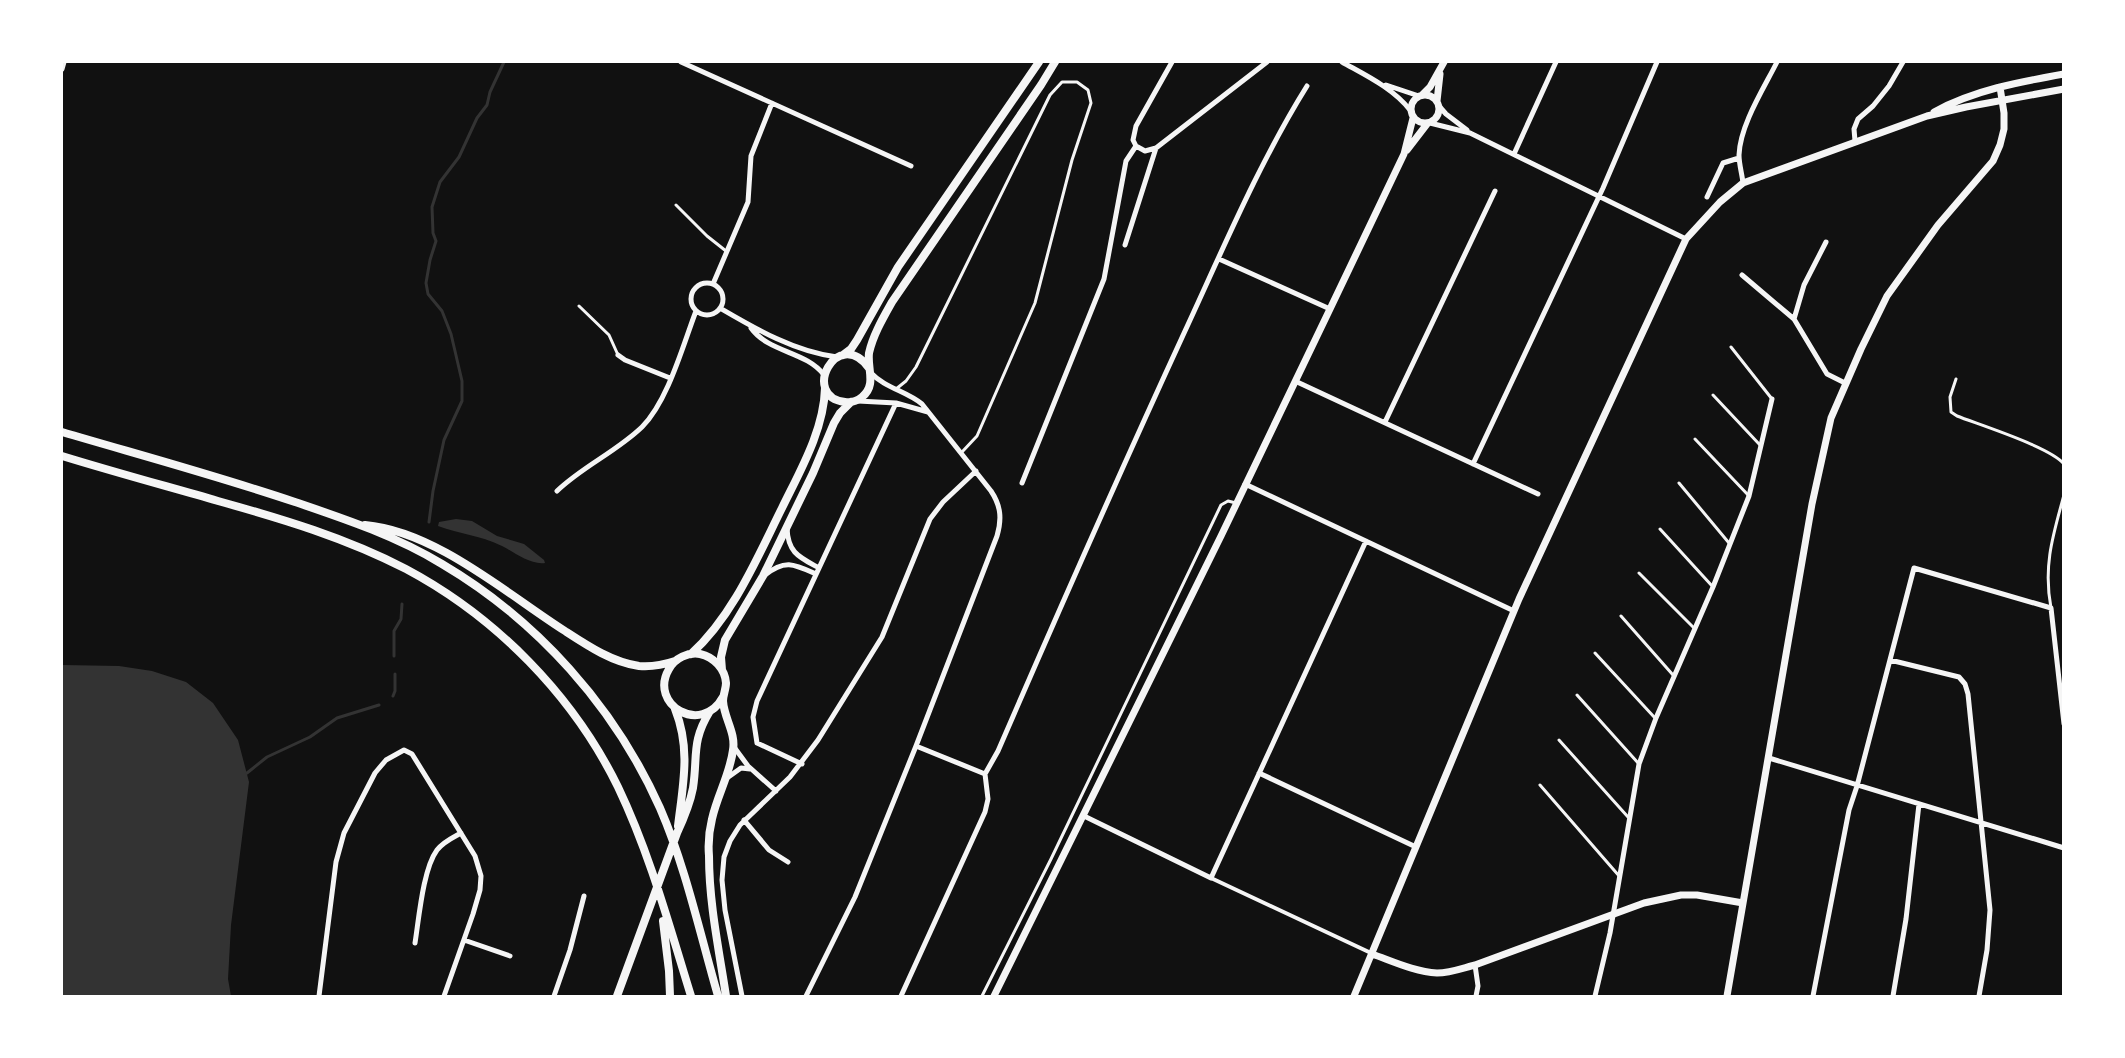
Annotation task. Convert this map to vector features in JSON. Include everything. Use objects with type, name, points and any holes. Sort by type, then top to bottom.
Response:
[{"type":"main road","points":[[359,524],[382,526],[438,549],[576,638],[610,657],[648,666],[676,661],[691,654],[714,630],[757,558],[789,493],[823,411],[824,375],[831,361],[850,349],[857,340],[898,267],[1039,62]]},
{"type":"main road","points":[[726,996],[710,895],[708,854],[711,821],[726,779],[734,747],[732,733],[724,711],[723,697],[726,683],[721,657],[725,640],[764,576],[834,423],[840,413],[865,395],[869,388],[869,354],[874,338],[892,302],[1055,62]]},
{"type":"main road","points":[[840,356],[858,357],[870,370]]},
{"type":"main road","points":[[825,388],[836,399],[853,402]]},
{"type":"main road","points":[[62,432],[250,487],[359,524],[443,564],[499,603],[536,634],[587,689],[616,728],[640,768],[659,807],[684,874],[718,996]]},
{"type":"main road","points":[[62,456],[287,521],[369,552],[406,570],[452,597],[504,638],[524,656],[573,715],[616,784],[644,846],[691,996]]},
{"type":"main road","points":[[691,654],[711,659],[722,670]]},
{"type":"main road","points":[[676,661],[668,670],[664,687],[682,726],[685,746],[685,766],[677,833]]},
{"type":"main road","points":[[618,995],[677,833],[688,811],[698,734],[711,711],[723,697]]},
{"type":"main road","points":[[675,708],[690,715],[700,715],[711,711]]},
{"type":"main road","points":[[664,915],[670,996]]},
{"type":"street","points":[[62,69],[64,62]]},
{"type":"street","points":[[681,62],[911,166]]},
{"type":"street","points":[[1172,62],[1136,126],[1133,140],[1136,146],[1145,151],[1156,148],[1267,62]]},
{"type":"street","points":[[1342,62],[1379,83],[1405,103],[1419,123],[1442,124],[1470,133],[1686,239]]},
{"type":"street","points":[[1514,154],[1556,62]]},
{"type":"street","points":[[1473,464],[1599,196],[1657,62]]},
{"type":"street","points":[[1743,183],[1739,158],[1746,124],[1777,62]]},
{"type":"street","points":[[1855,141],[1854,129],[1858,119],[1873,106],[1889,86],[1903,62]]},
{"type":"street","points":[[994,996],[1084,816],[1404,154],[1412,127],[1412,102],[1420,96],[1442,65]]},
{"type":"street","points":[[1404,154],[1428,124],[1437,118],[1442,65]]},
{"type":"street","points":[[1354,996],[1514,611],[1686,239],[1720,202],[1743,183],[1927,116],[1964,98],[2000,87],[2064,74]]},
{"type":"street","points":[[1379,83],[1420,96],[1430,96],[1446,114],[1470,133]]},
{"type":"street","points":[[901,996],[985,812],[988,799],[984,774],[998,751],[1134,442],[1219,259],[1287,118],[1307,86]]},
{"type":"street","points":[[1727,996],[1814,496],[1832,418],[1845,383],[1887,296],[1938,225],[1993,161],[2004,129],[2000,87]]},
{"type":"street","points":[[1927,116],[2064,89]]},
{"type":"street","points":[[713,284],[748,202],[751,156],[772,103]]},
{"type":"street","points":[[1022,483],[1104,279],[1126,161],[1136,146]]},
{"type":"street","points":[[1125,245],[1156,148]]},
{"type":"street","points":[[1707,197],[1723,163],[1739,158]]},
{"type":"street","points":[[1385,422],[1495,191]]},
{"type":"street","points":[[1794,319],[1804,285],[1826,242]]},
{"type":"street","points":[[1219,259],[1330,309]]},
{"type":"street","points":[[1742,275],[1794,319],[1827,374],[1845,383]]},
{"type":"street","points":[[703,283],[713,284],[721,290],[723,304],[720,308],[706,315],[696,311],[691,302],[695,288],[703,283]]},
{"type":"street","points":[[720,308],[750,327],[796,346],[840,356]]},
{"type":"street","points":[[557,490],[644,425],[658,405],[696,311]]},
{"type":"street","points":[[750,327],[756,335],[768,343],[809,362],[824,375]]},
{"type":"street","points":[[618,355],[670,378]]},
{"type":"street","points":[[806,996],[855,897],[916,746],[1000,526],[1001,518],[997,500],[930,412],[915,398],[880,382],[870,370]]},
{"type":"street","points":[[1295,381],[1539,494]]},
{"type":"street","points":[[1595,996],[1620,877],[1639,764],[1749,496],[1772,399]]},
{"type":"street","points":[[853,402],[896,404],[930,412]]},
{"type":"street","points":[[802,764],[757,743],[753,717],[757,701],[896,404]]},
{"type":"street","points":[[742,996],[725,910],[722,880],[724,857],[730,840],[744,820],[802,764],[882,637],[930,519],[943,502],[976,471]]},
{"type":"street","points":[[1245,484],[1514,611]]},
{"type":"street","points":[[787,527],[792,550],[819,568]]},
{"type":"street","points":[[1211,878],[1366,541]]},
{"type":"street","points":[[764,576],[783,564],[816,574]]},
{"type":"street","points":[[1813,996],[1849,810],[1914,567],[2051,608],[2064,724]]},
{"type":"street","points":[[1890,660],[1959,677],[1965,684],[1968,694],[1990,910],[1988,950],[1979,996]]},
{"type":"street","points":[[916,746],[984,774]]},
{"type":"street","points":[[734,747],[752,769],[776,791]]},
{"type":"street","points":[[319,996],[337,851],[344,832],[380,765],[401,750],[410,752],[475,856],[481,876],[478,897],[444,996]]},
{"type":"street","points":[[1769,758],[2064,848]]},
{"type":"street","points":[[726,779],[741,768],[752,769]]},
{"type":"street","points":[[1259,773],[1416,847]]},
{"type":"street","points":[[1893,996],[1906,919],[1919,804]]},
{"type":"street","points":[[1084,816],[1372,954],[1430,972],[1451,971],[1475,965],[1644,903],[1681,895],[1697,895],[1743,903]]},
{"type":"street","points":[[744,820],[769,850],[788,862]]},
{"type":"street","points":[[415,943],[428,872],[434,854],[446,841],[461,833]]},
{"type":"street","points":[[554,996],[570,950],[584,896]]},
{"type":"street","points":[[464,940],[510,956]]},
{"type":"street","points":[[1475,965],[1478,986],[1476,996]]},
{"type":"lane","points":[[896,389],[910,376],[1046,101],[1058,85],[1067,81],[1077,82],[1088,90],[1091,103],[1072,160],[1035,303],[977,436],[962,452]]},
{"type":"lane","points":[[676,205],[707,236],[726,251]]},
{"type":"lane","points":[[579,306],[609,335],[618,355]]},
{"type":"lane","points":[[1731,347],[1772,399]]},
{"type":"lane","points":[[1956,379],[1950,397],[1951,412],[2052,454],[2064,464]]},
{"type":"lane","points":[[1713,395],[1760,445]]},
{"type":"lane","points":[[1695,439],[1749,496]]},
{"type":"lane","points":[[1679,483],[1729,543]]},
{"type":"lane","points":[[2051,608],[2047,568],[2050,544],[2064,495]]},
{"type":"lane","points":[[982,996],[1051,859],[1221,505],[1228,501],[1236,503]]},
{"type":"lane","points":[[1660,530],[1713,587]]},
{"type":"lane","points":[[1639,573],[1695,629]]},
{"type":"lane","points":[[1621,616],[1675,678]]},
{"type":"lane","points":[[1595,653],[1656,718]]},
{"type":"lane","points":[[1577,695],[1639,764]]},
{"type":"lane","points":[[1559,740],[1629,818]]},
{"type":"lane","points":[[1540,785],[1620,877]]},
{"type":"shaded area","points":[[456,519],[472,521],[497,536],[524,544],[545,563],[528,560],[485,539],[438,526],[439,522]]},
{"type":"shaded area","points":[[62,665],[119,666],[152,671],[186,682],[213,703],[238,740],[249,782],[231,925],[228,979],[231,996],[62,996]]},
{"type":"waterway","points":[[429,522],[444,440],[462,401],[462,381],[451,334],[442,311],[428,294],[426,283],[436,241],[433,233],[432,207],[440,182],[459,157],[477,118],[487,105],[490,92],[504,62]]},
{"type":"waterway","points":[[394,656],[394,631],[401,619],[402,604]]},
{"type":"waterway","points":[[393,696],[395,674]]},
{"type":"waterway","points":[[247,773],[267,757],[310,737],[337,718],[379,705]]}]
